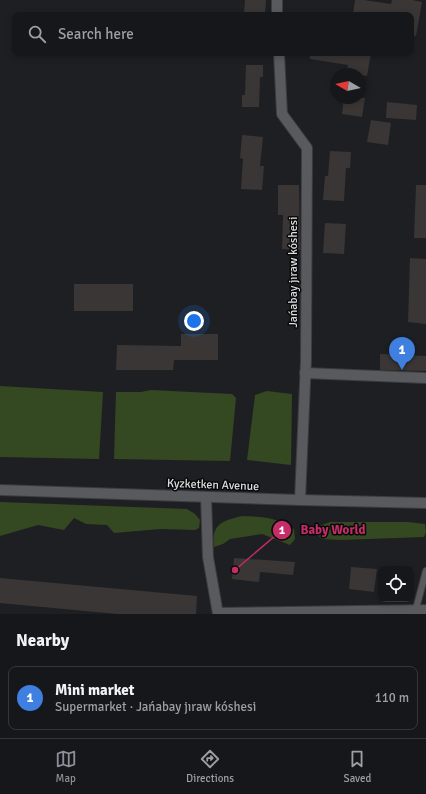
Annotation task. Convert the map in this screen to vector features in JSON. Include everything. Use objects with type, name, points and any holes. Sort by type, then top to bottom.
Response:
[{"type":"street","points":[[277,0],[278,12]]},
{"type":"street","name":"Jańabay jıraw kóshesi","points":[[279,56],[282,114],[307,148],[305,373],[300,500]]},
{"type":"street","points":[[305,373],[426,378]]},
{"type":"street","name":"Kyzketken Avenue","points":[[0,490],[426,503]]},
{"type":"street","points":[[206,497],[208,557],[218,613],[415,612],[426,610]]},
{"type":"lane","points":[[415,612],[426,571]]},
{"type":"green space","points":[[0,386],[103,392],[99,459],[0,457]]},
{"type":"green space","points":[[151,390],[232,394],[236,398],[230,461],[114,459],[116,392],[141,392]]},
{"type":"green space","points":[[267,391],[292,394],[291,465],[247,460],[255,395]]},
{"type":"green space","points":[[0,502],[187,509],[195,514],[200,520],[199,528],[195,530],[161,529],[114,533],[107,525],[86,524],[74,518],[64,530],[38,525],[0,536]]},
{"type":"green space","points":[[242,516],[263,517],[281,522],[294,529],[295,539],[290,545],[262,534],[230,539],[223,544],[214,547],[214,533],[220,524]]},
{"type":"green space","points":[[330,522],[408,522],[425,524],[426,532],[424,537],[341,540],[322,539],[316,534],[319,526]]},
{"type":"building","points":[[245,0],[266,0],[265,12],[244,12]]},
{"type":"building","points":[[355,0],[391,4],[392,0],[412,0],[422,2],[416,36],[414,36],[414,12],[353,12]]},
{"type":"building","points":[[310,56],[370,56],[367,76],[366,68],[347,68],[348,65],[310,59]]},
{"type":"building","points":[[246,65],[263,65],[263,77],[260,77],[259,107],[242,107],[242,95],[245,95]]},
{"type":"building","points":[[387,102],[417,105],[416,120],[386,118]]},
{"type":"building","points":[[343,104],[364,104],[362,117],[342,114]]},
{"type":"building","points":[[371,120],[391,123],[388,145],[367,142]]},
{"type":"building","points":[[242,135],[263,137],[260,166],[264,166],[262,190],[241,189],[243,159],[240,158]]},
{"type":"building","points":[[330,151],[351,152],[350,168],[346,168],[344,201],[323,200],[325,176],[328,176]]},
{"type":"building","points":[[278,185],[299,185],[300,250],[282,249],[283,215],[278,215]]},
{"type":"building","points":[[416,185],[426,185],[426,238],[414,238]]},
{"type":"building","points":[[325,223],[346,224],[344,254],[323,253]]},
{"type":"building","points":[[410,258],[426,259],[426,324],[408,322]]},
{"type":"building","points":[[74,284],[133,284],[133,311],[74,311]]},
{"type":"building","points":[[181,334],[218,334],[218,360],[174,360],[173,370],[116,370],[117,345],[181,346]]},
{"type":"building","points":[[380,354],[426,356],[426,371],[380,370]]},
{"type":"building","points":[[234,558],[295,562],[293,575],[260,572],[259,582],[232,579]]},
{"type":"building","points":[[351,567],[377,569],[374,592],[349,589]]},
{"type":"building","points":[[0,578],[197,596],[196,614],[117,614],[0,603]]},
{"type":"place","name":"Mini market","points":[[402,370]]},
{"type":"place","name":"Baby World","points":[[235,570]]}]
